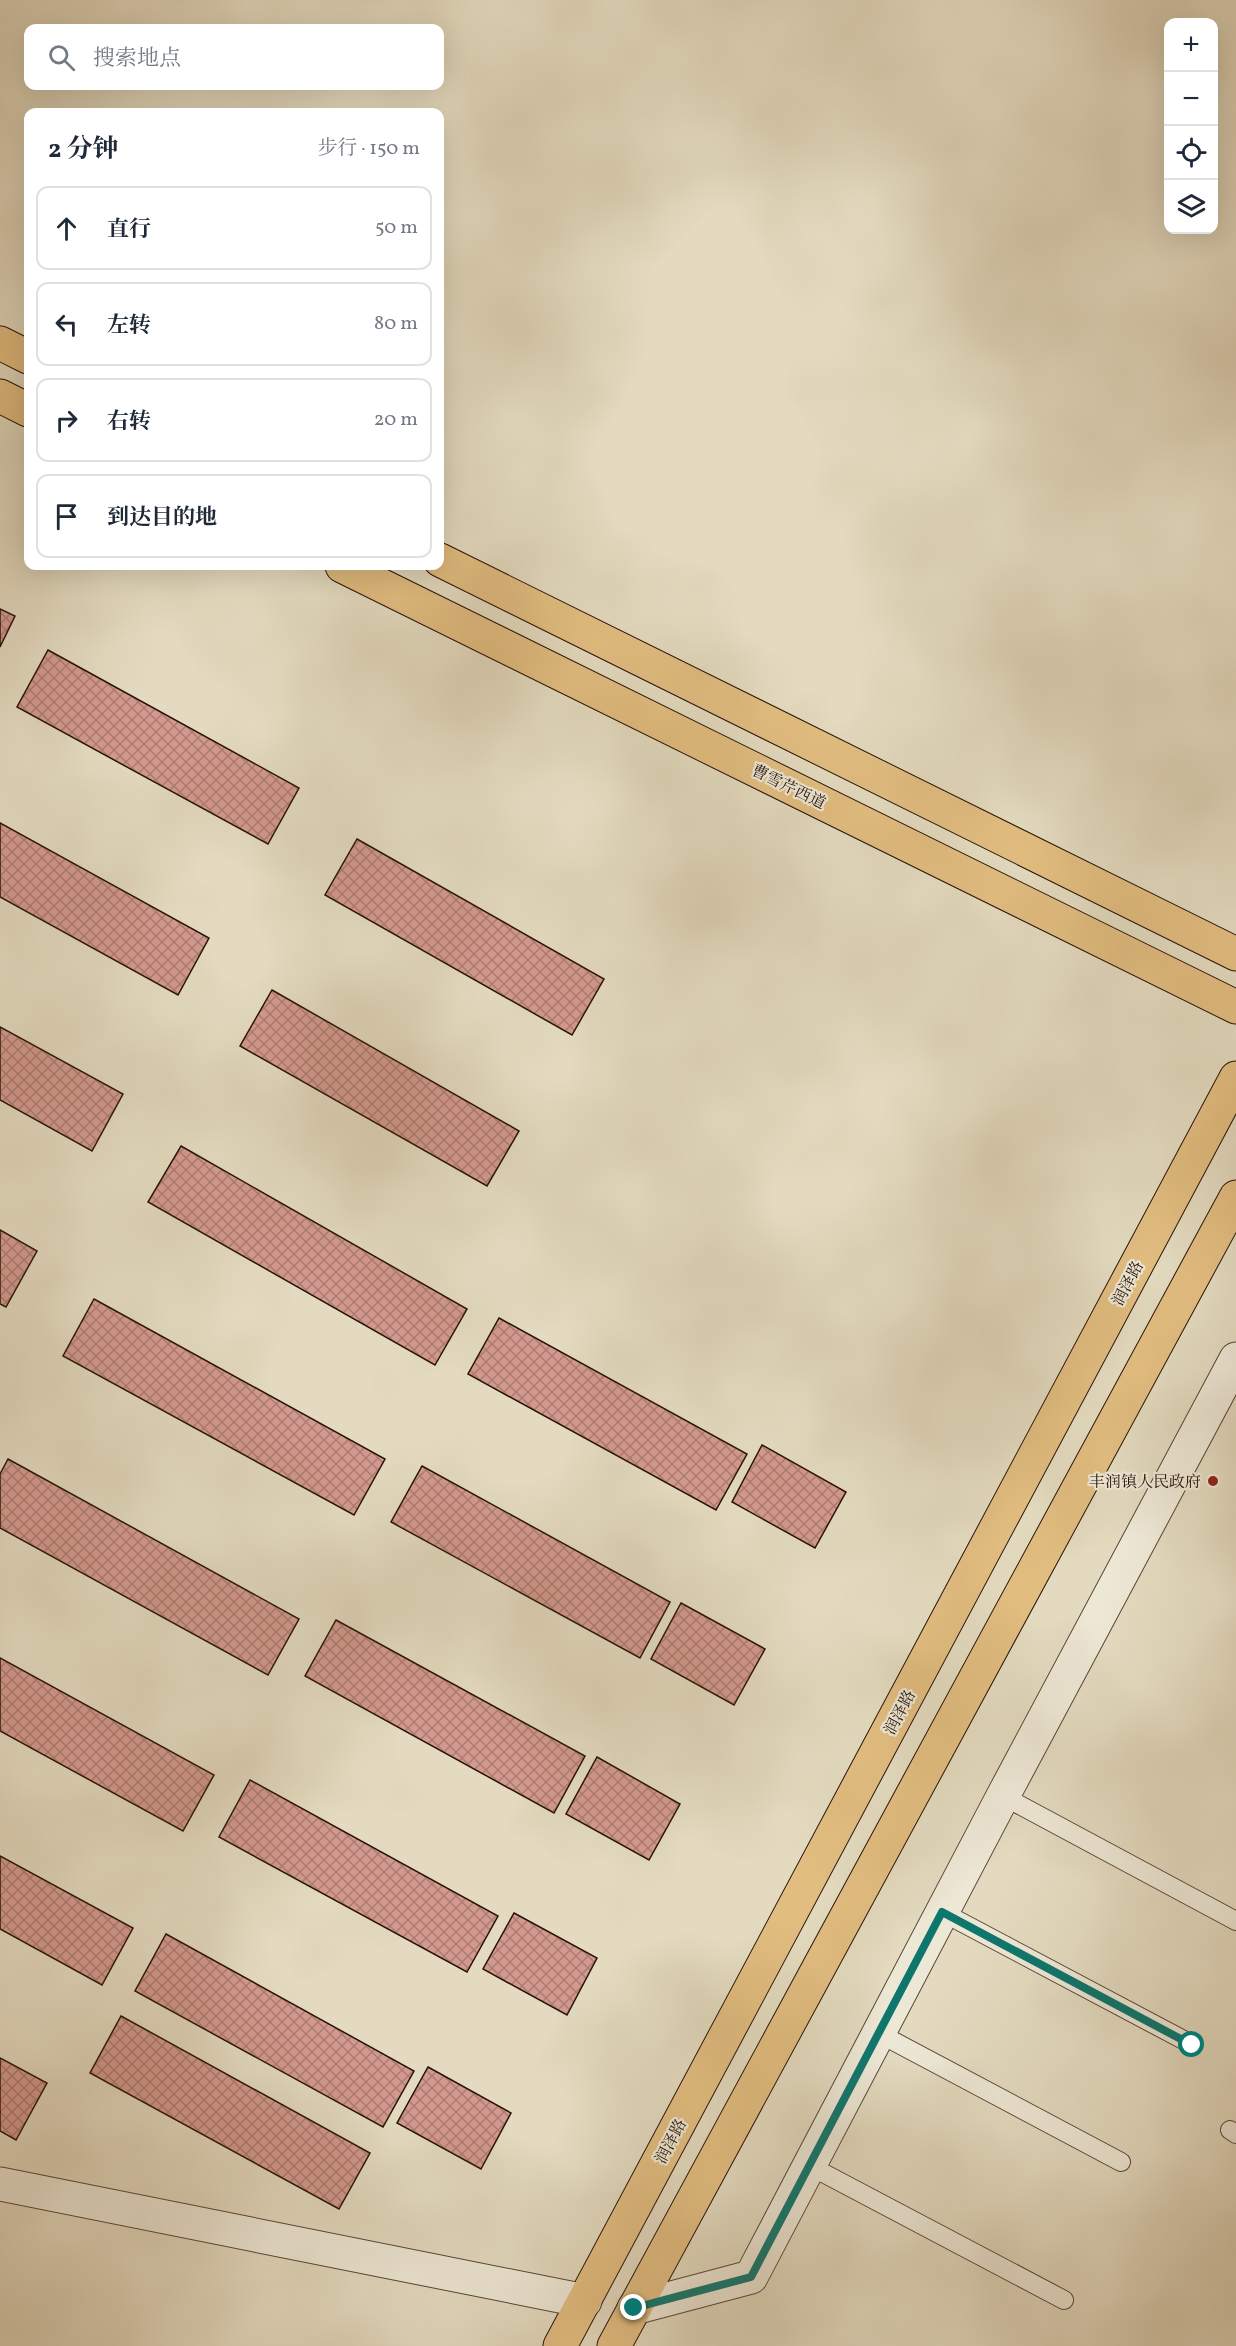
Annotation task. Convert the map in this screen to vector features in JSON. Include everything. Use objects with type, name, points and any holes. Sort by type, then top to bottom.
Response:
[{"type":"main road","points":[[0,343],[24,355]]},
{"type":"main road","points":[[0,396],[24,408]]},
{"type":"main road","points":[[444,562],[1236,954]]},
{"type":"main road","name":"曹雪芹西道","points":[[350,570],[1236,1007]]},
{"type":"main road","name":"润泽路","points":[[560,2346],[1236,1077]]},
{"type":"main road","points":[[614,2346],[1236,1197]]},
{"type":"street","points":[[634,2308],[751,2277],[1003,1796],[1236,1359]]},
{"type":"street","points":[[0,2184],[585,2301]]},
{"type":"lane","points":[[1003,1796],[1236,1921]]},
{"type":"lane","points":[[942,1912],[1192,2045]]},
{"type":"lane","points":[[880,2034],[1121,2162]]},
{"type":"lane","points":[[810,2166],[1064,2300]]},
{"type":"building","points":[[0,609],[15,616],[0,647]]},
{"type":"building","points":[[48,650],[299,788],[268,844],[17,707]]},
{"type":"building","points":[[0,823],[209,938],[178,995],[0,897]]},
{"type":"building","points":[[357,839],[604,979],[572,1035],[325,895]]},
{"type":"building","points":[[272,990],[519,1131],[487,1186],[240,1046]]},
{"type":"building","points":[[0,1027],[123,1094],[92,1151],[0,1100]]},
{"type":"building","points":[[181,1146],[467,1309],[435,1365],[148,1202]]},
{"type":"building","points":[[0,1230],[37,1251],[6,1307],[0,1304]]},
{"type":"building","points":[[94,1299],[385,1459],[354,1515],[63,1356]]},
{"type":"building","points":[[499,1318],[747,1454],[716,1510],[468,1374]]},
{"type":"building","points":[[762,1445],[846,1492],[815,1548],[732,1502]]},
{"type":"building","points":[[8,1459],[299,1619],[268,1675],[0,1528],[0,1474]]},
{"type":"building","points":[[422,1466],[670,1602],[640,1658],[391,1522]]},
{"type":"building","points":[[681,1603],[765,1649],[734,1705],[651,1659]]},
{"type":"building","points":[[336,1620],[585,1756],[554,1813],[305,1676]]},
{"type":"building","points":[[0,1658],[214,1775],[183,1831],[0,1731]]},
{"type":"building","points":[[597,1757],[680,1804],[649,1860],[566,1814]]},
{"type":"building","points":[[250,1780],[498,1916],[467,1972],[219,1837]]},
{"type":"building","points":[[0,1856],[133,1928],[102,1985],[0,1929]]},
{"type":"building","points":[[514,1913],[597,1958],[567,2015],[483,1969]]},
{"type":"building","points":[[166,1934],[414,2071],[383,2127],[135,1991]]},
{"type":"building","points":[[121,2016],[370,2153],[339,2209],[90,2073]]},
{"type":"building","points":[[0,2058],[47,2083],[16,2140],[0,2131]]},
{"type":"building","points":[[428,2067],[511,2113],[481,2169],[397,2123]]},
{"type":"place","name":"丰润镇人民政府","points":[[1213,1481]]},
{"type":"route","points":[[634,2308],[751,2277],[942,1912],[1192,2045]]}]
